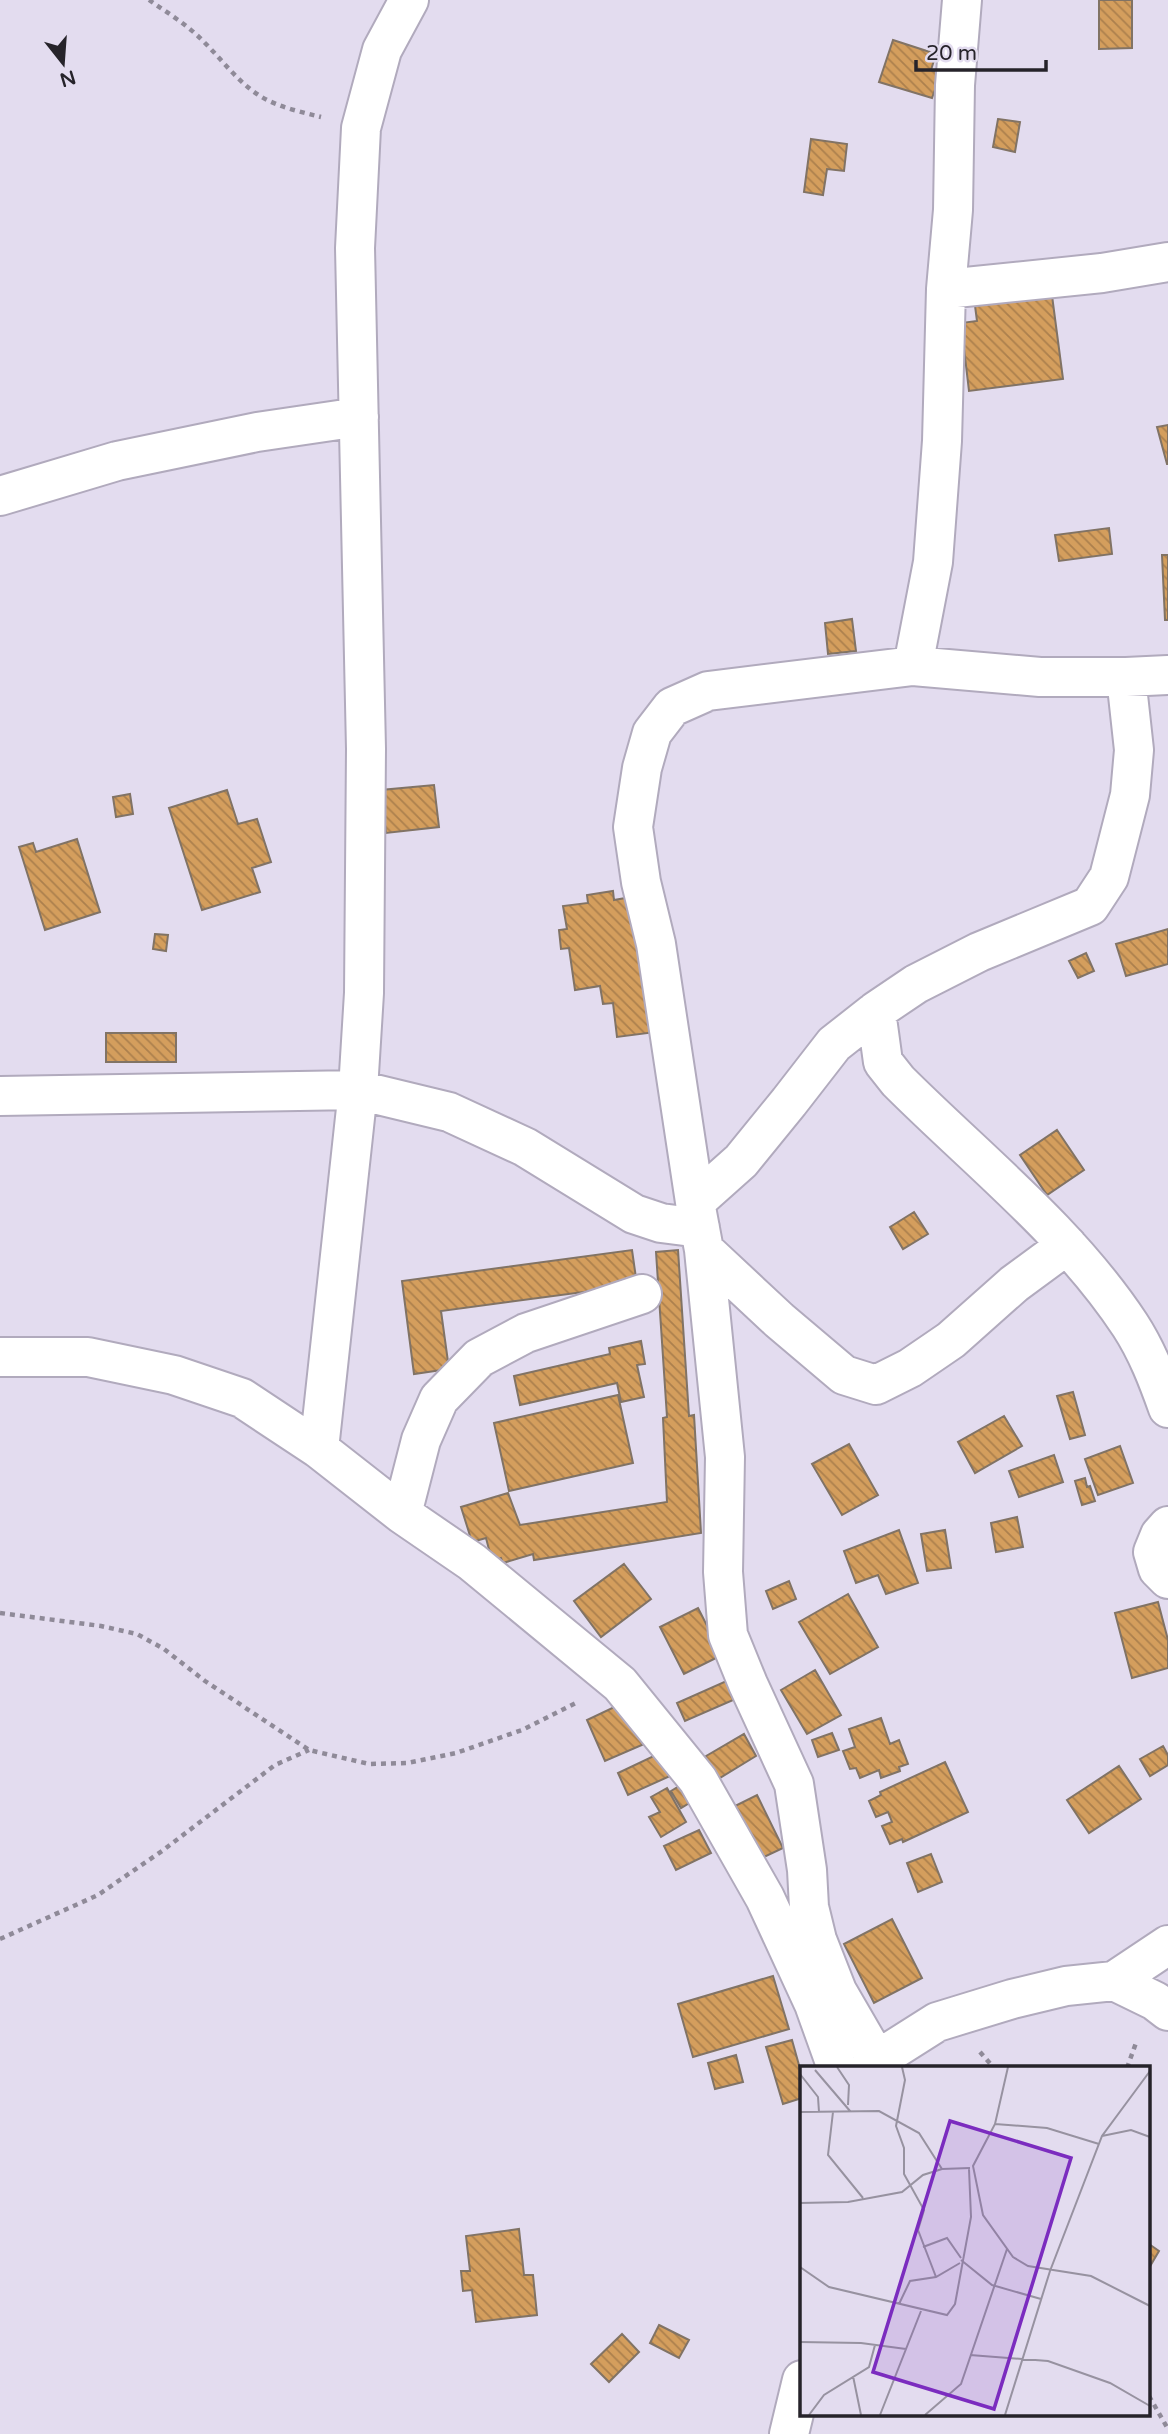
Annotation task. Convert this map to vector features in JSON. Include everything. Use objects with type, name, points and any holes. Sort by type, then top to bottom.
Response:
[{"type":"street","points":[[319,1448],[358,1090],[364,993],[366,763],[355,248],[361,128],[382,50],[409,0]]},
{"type":"street","points":[[913,666],[933,562],[942,441],[946,289],[953,210],[955,85],[962,0]]},
{"type":"street","points":[[946,289],[1102,273],[1168,262]]},
{"type":"street","points":[[0,496],[117,461],[257,432],[359,417]]},
{"type":"street","points":[[1168,675],[1040,677],[913,666],[708,691],[672,707],[652,733],[642,768],[633,827],[641,882],[656,944],[700,1227],[725,1457],[723,1572],[728,1635],[794,1784],[807,1870],[809,1907],[817,1940],[837,1991],[873,2064],[937,2022],[1012,1998],[1066,1986],[1114,1981],[1168,1945]]},
{"type":"street","points":[[700,1227],[741,1161],[834,1044],[916,984],[979,952],[1090,906],[1109,877],[1130,795],[1134,750],[1126,677]]},
{"type":"street","points":[[876,1012],[883,1062],[898,1081],[1067,1245],[1107,1293],[1131,1327],[1157,1377],[1168,1408]]},
{"type":"street","points":[[0,1096],[358,1090],[449,1112],[525,1147],[634,1214],[661,1223],[700,1227],[779,1320],[845,1376],[876,1385],[910,1368],[951,1340],[1014,1284],[1067,1245]]},
{"type":"street","points":[[402,1514],[421,1440],[439,1399],[479,1358],[526,1334],[642,1294]]},
{"type":"street","points":[[0,1357],[88,1357],[174,1375],[242,1398],[319,1448],[402,1514],[472,1562],[620,1684],[698,1780],[765,1898],[814,2004],[836,2066]]},
{"type":"street","points":[[1168,1526],[1160,1535],[1153,1552],[1158,1569],[1168,1579]]},
{"type":"street","points":[[1114,1981],[1155,2001],[1168,2011]]},
{"type":"street","points":[[789,2434],[800,2388]]},
{"type":"path","points":[[149,0],[204,41],[236,77],[260,96],[285,107],[361,128]]},
{"type":"path","points":[[0,1613],[101,1626],[137,1634],[309,1750],[369,1764],[407,1763],[456,1753],[522,1730],[559,1710],[620,1684]]},
{"type":"path","points":[[0,1939],[98,1895],[162,1851],[275,1765],[309,1750]]},
{"type":"path","points":[[1150,2398],[1168,2429]]},
{"type":"building","points":[[1099,0],[1132,0],[1132,48],[1099,49]]},
{"type":"building","points":[[893,40],[936,54],[931,70],[941,73],[932,98],[879,82]]},
{"type":"building","points":[[998,119],[1020,122],[1015,152],[993,147]]},
{"type":"building","points":[[811,139],[847,144],[844,171],[827,169],[823,195],[804,192]]},
{"type":"building","points":[[1051,288],[1063,379],[969,391],[961,323],[977,321],[974,298]]},
{"type":"building","points":[[1168,425],[1168,464],[1167,464],[1157,427]]},
{"type":"building","points":[[1109,528],[1112,554],[1059,561],[1055,535]]},
{"type":"building","points":[[1162,555],[1168,555],[1168,620],[1165,620]]},
{"type":"building","points":[[852,619],[856,651],[828,654],[825,623]]},
{"type":"building","points":[[434,785],[439,827],[386,833],[381,790]]},
{"type":"building","points":[[227,790],[238,824],[257,819],[271,862],[252,868],[260,892],[202,910],[169,808]]},
{"type":"building","points":[[130,794],[133,814],[116,817],[113,797]]},
{"type":"building","points":[[77,839],[100,912],[45,930],[19,847],[33,843],[36,852]]},
{"type":"building","points":[[613,891],[614,900],[637,896],[656,1032],[617,1037],[613,1003],[603,1004],[600,986],[575,990],[569,948],[561,949],[559,930],[567,929],[563,906],[588,903],[587,895]]},
{"type":"building","points":[[1168,929],[1168,964],[1126,976],[1116,944]]},
{"type":"building","points":[[155,934],[168,935],[166,951],[153,949]]},
{"type":"building","points":[[1086,953],[1094,971],[1078,978],[1069,961]]},
{"type":"building","points":[[106,1033],[176,1033],[176,1062],[106,1062]]},
{"type":"building","points":[[1057,1130],[1084,1170],[1047,1195],[1020,1155]]},
{"type":"building","points":[[914,1212],[928,1234],[903,1249],[890,1227]]},
{"type":"building","points":[[632,1250],[637,1285],[441,1311],[449,1369],[414,1374],[402,1281]]},
{"type":"building","points":[[678,1250],[689,1416],[694,1415],[701,1533],[534,1560],[533,1554],[503,1563],[501,1558],[492,1561],[486,1538],[472,1542],[461,1507],[508,1493],[520,1525],[667,1502],[663,1418],[667,1417],[656,1252]]},
{"type":"building","points":[[641,1341],[645,1364],[637,1365],[644,1397],[621,1402],[617,1383],[520,1405],[514,1376],[610,1354],[609,1348]]},
{"type":"building","points":[[1073,1392],[1085,1435],[1070,1439],[1057,1396]]},
{"type":"building","points":[[618,1395],[633,1463],[509,1491],[494,1423]]},
{"type":"building","points":[[1004,1416],[1022,1446],[975,1473],[958,1442]]},
{"type":"building","points":[[849,1444],[878,1495],[842,1515],[812,1464]]},
{"type":"building","points":[[1120,1446],[1133,1483],[1098,1495],[1085,1459]]},
{"type":"building","points":[[1054,1455],[1063,1482],[1019,1497],[1009,1471]]},
{"type":"building","points":[[1085,1478],[1095,1501],[1082,1505],[1075,1481]]},
{"type":"building","points":[[1017,1517],[1023,1547],[996,1552],[991,1523]]},
{"type":"building","points":[[899,1530],[918,1583],[886,1594],[878,1575],[856,1583],[844,1551]]},
{"type":"building","points":[[945,1530],[951,1568],[927,1571],[921,1534]]},
{"type":"building","points":[[624,1564],[651,1599],[601,1637],[574,1601]]},
{"type":"building","points":[[789,1581],[796,1599],[773,1609],[766,1591]]},
{"type":"building","points":[[848,1594],[878,1647],[830,1674],[799,1622]]},
{"type":"building","points":[[1158,1602],[1168,1640],[1168,1668],[1132,1678],[1115,1613]]},
{"type":"building","points":[[698,1608],[722,1655],[684,1674],[660,1627]]},
{"type":"building","points":[[815,1670],[841,1715],[807,1734],[781,1690]]},
{"type":"building","points":[[731,1679],[740,1697],[685,1721],[677,1703]]},
{"type":"building","points":[[627,1701],[651,1741],[605,1761],[587,1720]]},
{"type":"building","points":[[881,1718],[890,1744],[899,1740],[908,1764],[899,1767],[900,1771],[881,1778],[879,1770],[860,1778],[856,1768],[850,1769],[843,1751],[855,1747],[849,1729]]},
{"type":"building","points":[[832,1733],[839,1750],[818,1757],[812,1740]]},
{"type":"building","points":[[744,1734],[756,1756],[715,1781],[701,1759]]},
{"type":"building","points":[[1163,1746],[1168,1755],[1168,1765],[1150,1776],[1140,1759]]},
{"type":"building","points":[[660,1753],[670,1776],[628,1795],[618,1773]]},
{"type":"building","points":[[945,1762],[968,1812],[903,1842],[902,1839],[890,1844],[882,1826],[892,1822],[888,1812],[876,1817],[869,1801],[881,1795],[880,1792]]},
{"type":"building","points":[[1119,1766],[1141,1799],[1089,1833],[1067,1800]]},
{"type":"building","points":[[686,1782],[696,1799],[681,1808],[671,1791]]},
{"type":"building","points":[[667,1788],[686,1822],[661,1837],[649,1817],[660,1812],[651,1797]]},
{"type":"building","points":[[757,1795],[783,1848],[751,1863],[725,1811]]},
{"type":"building","points":[[699,1830],[711,1853],[676,1870],[664,1846]]},
{"type":"building","points":[[931,1854],[942,1882],[918,1892],[907,1863]]},
{"type":"building","points":[[892,1919],[922,1978],[874,2003],[844,1944]]},
{"type":"building","points":[[773,1976],[789,2029],[693,2057],[678,2004]]},
{"type":"building","points":[[792,2040],[800,2069],[800,2099],[783,2104],[766,2047]]},
{"type":"building","points":[[736,2055],[743,2082],[715,2089],[708,2063]]},
{"type":"building","points":[[519,2229],[524,2275],[533,2275],[537,2315],[476,2322],[472,2290],[463,2291],[461,2271],[470,2271],[466,2236]]},
{"type":"building","points":[[1150,2245],[1159,2251],[1150,2266]]},
{"type":"building","points":[[659,2325],[689,2340],[679,2358],[650,2343]]},
{"type":"building","points":[[622,2334],[639,2352],[609,2382],[591,2364]]}]
